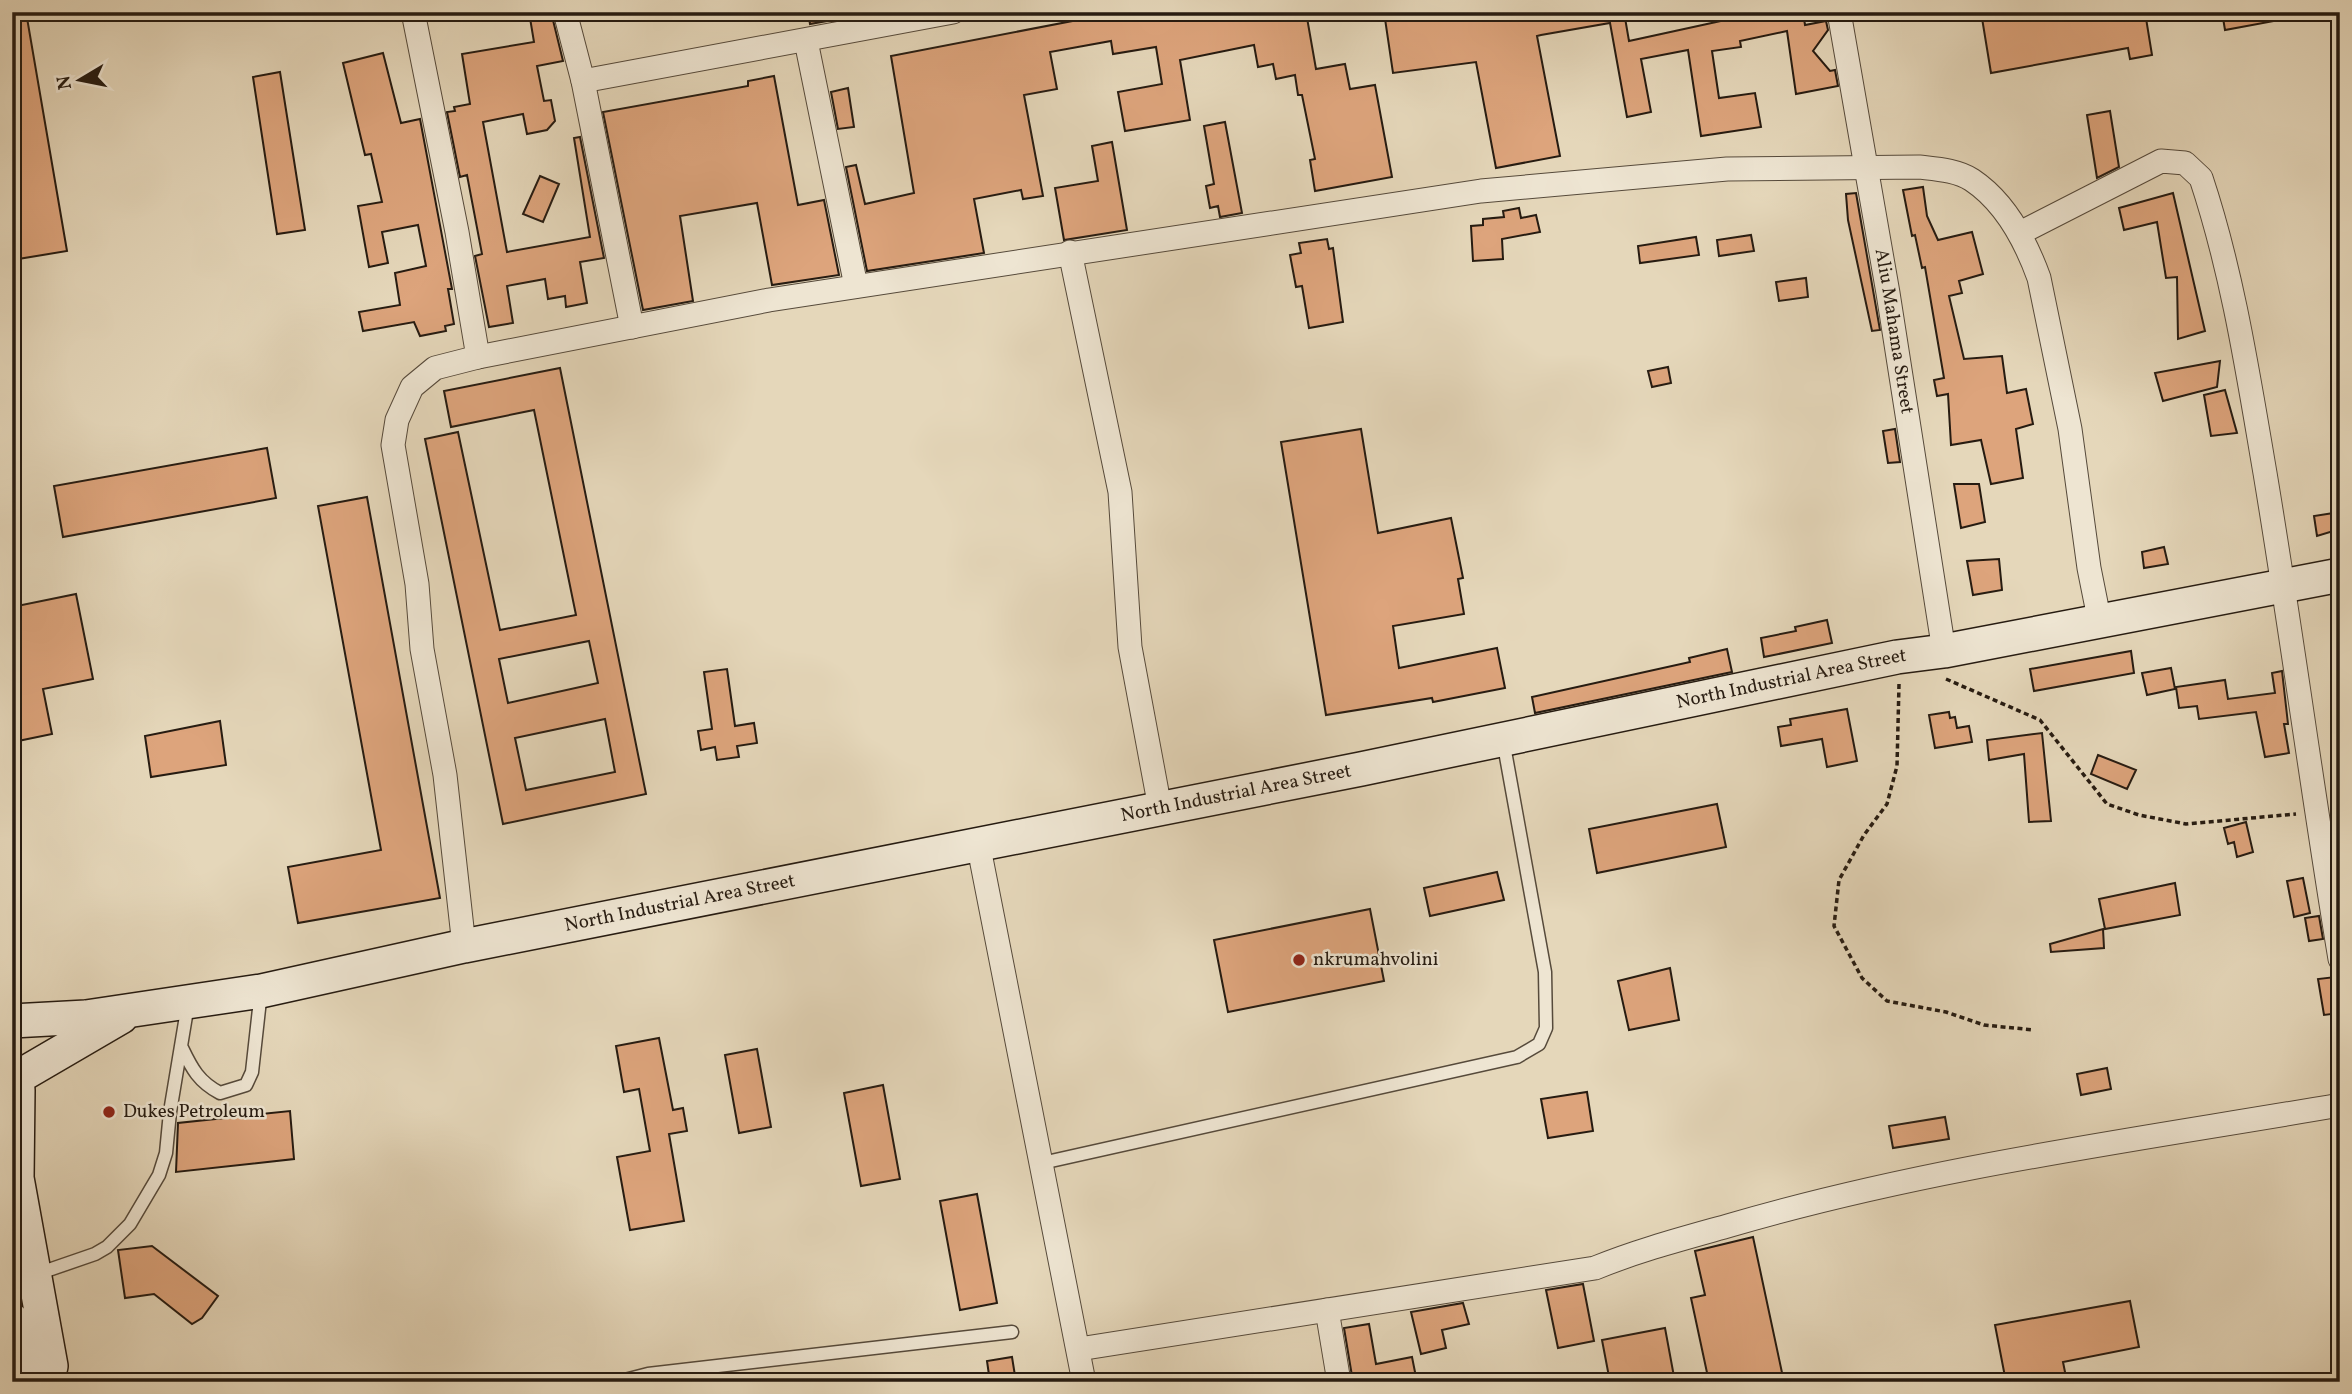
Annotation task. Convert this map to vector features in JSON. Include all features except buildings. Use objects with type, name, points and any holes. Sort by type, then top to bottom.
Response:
[{"type":"main road","name":"North Industrial Area Street","points":[[12,1021],[86,1017],[261,991],[464,946],[1503,739],[1897,657],[1944,665],[2100,622],[2340,575]]},
{"type":"main road","name":"North Industrial Area Street","points":[[18,1086],[132,1010]]},
{"type":"main road","points":[[12,1028],[23,1045],[18,1086],[17,1178],[51,1366],[47,1382]]},
{"type":"main road","points":[[12,1320],[21,1361],[32,1382]]},
{"type":"street","points":[[413,12],[457,232],[478,357]]},
{"type":"street","points":[[565,12],[583,81],[632,327]]},
{"type":"street","points":[[583,81],[953,12]]},
{"type":"street","name":"Aliu Mahama Street","points":[[1839,12],[1867,167],[1944,665]]},
{"type":"street","points":[[806,41],[856,286]]},
{"type":"street","points":[[2020,233],[2161,161],[2185,163],[2201,178],[2244,346],[2284,586],[2315,812],[2340,959]]},
{"type":"street","points":[[464,946],[444,775],[422,649],[417,584],[393,445],[397,420],[412,387],[435,368],[478,357],[856,286],[1070,252],[1552,183],[1727,169],[1919,166],[1958,174],[1972,180],[1995,201],[2020,233],[2039,278],[2070,429],[2088,568],[2100,622]]},
{"type":"street","points":[[1070,252],[1120,492],[1130,647],[1160,808]]},
{"type":"street","points":[[978,843],[1084,1382]]},
{"type":"street","points":[[1079,1349],[1595,1268],[1636,1251],[1808,1202],[1960,1171],[2340,1105]]},
{"type":"street","points":[[1327,1310],[1339,1382]]},
{"type":"lane","points":[[1042,1163],[1517,1056],[1539,1044],[1546,1028],[1545,972],[1503,739]]},
{"type":"lane","points":[[182,1048],[195,1076],[207,1087],[220,1093],[246,1085],[252,1072],[261,991]]},
{"type":"lane","points":[[33,1275],[95,1254],[130,1224],[159,1175],[166,1153],[188,1003]]},
{"type":"lane","points":[[617,1382],[648,1374],[1013,1332]]},
{"type":"path","points":[[1897,657],[1900,696],[1897,765],[1887,804],[1839,880],[1834,926],[1862,978],[1887,1001],[1946,1012],[1984,1025],[2034,1030]]},
{"type":"path","points":[[1944,665],[2040,720],[2107,804],[2139,815],[2186,824],[2315,812]]},
{"type":"place","name":"nkrumahvolini","points":[[1299,960]]},
{"type":"place","name":"Dukes Petroleum","points":[[109,1112]]}]
